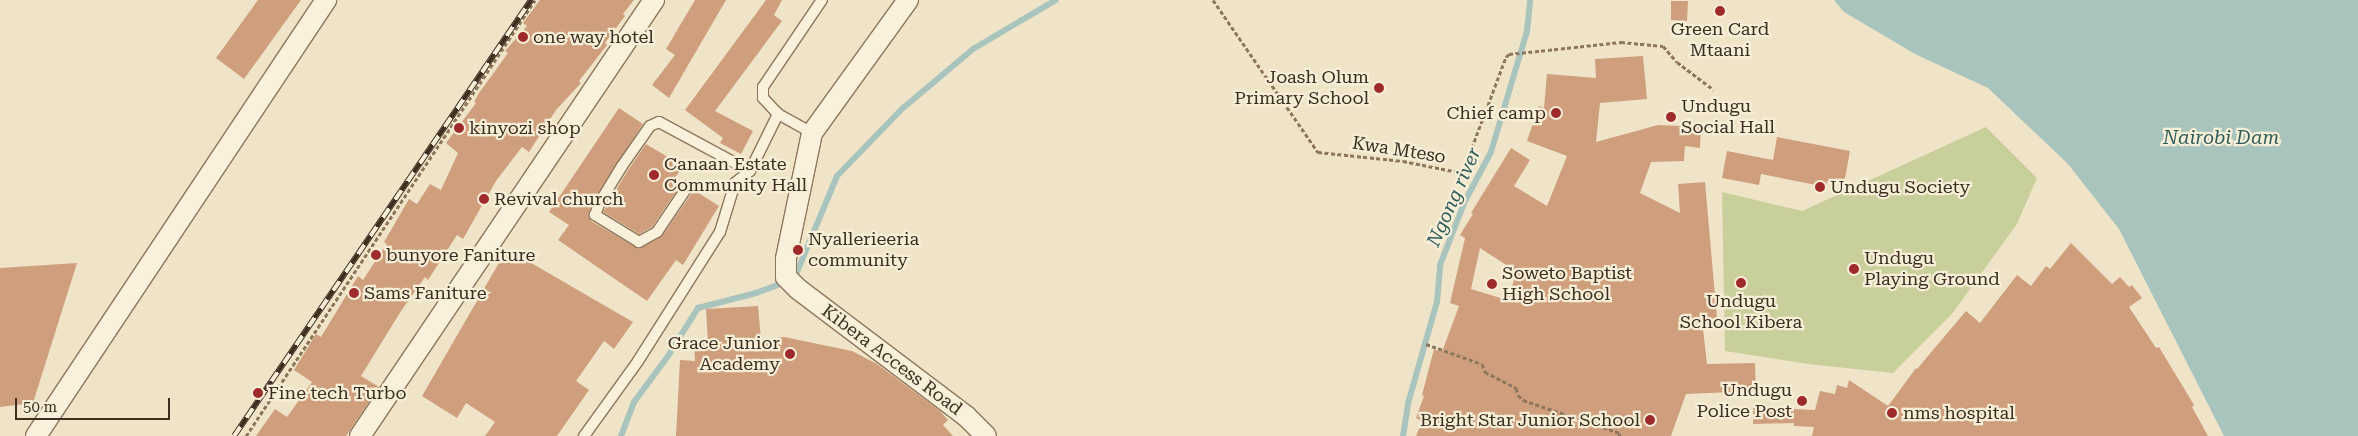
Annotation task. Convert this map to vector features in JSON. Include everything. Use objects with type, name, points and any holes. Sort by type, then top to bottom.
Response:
[{"type":"street","points":[[36,436],[326,0]]},
{"type":"street","points":[[360,436],[654,0]]},
{"type":"street","name":"Kibera Access Road","points":[[908,0],[812,133],[786,259],[791,281],[966,416],[986,436]]},
{"type":"lane","points":[[812,133],[778,114],[764,98],[763,88],[822,0]]},
{"type":"lane","points":[[584,436],[638,360],[696,272],[720,232],[735,183],[750,171],[778,114]]},
{"type":"lane","points":[[688,186],[657,232],[639,242],[595,215],[600,202],[622,166],[650,126],[659,122],[750,171]]},
{"type":"path","points":[[246,436],[535,0]]},
{"type":"path","name":"Kwa Mteso","points":[[1213,0],[1318,152],[1403,161],[1458,172],[1465,166],[1509,54],[1621,42],[1663,46],[1677,62],[1714,90]]},
{"type":"path","points":[[1426,344],[1482,364],[1485,372],[1516,388],[1518,395],[1523,400],[1620,433],[1619,436]]},
{"type":"green space","name":"Undugu Playing Ground","points":[[1986,127],[2037,178],[2017,224],[1952,314],[1893,373],[1808,364],[1725,351],[1722,192],[1802,211]]},
{"type":"water","name":"Nairobi Dam","points":[[1834,0],[2358,0],[2358,436],[2224,436],[2119,229],[2068,164],[1988,88],[1915,54],[1844,12]]},
{"type":"building","points":[[258,0],[301,0],[244,79],[216,58]]},
{"type":"building","points":[[540,0],[634,0],[605,43],[607,45],[579,81],[581,83],[556,110],[529,152],[522,147],[496,181],[463,239],[457,235],[428,280],[425,277],[401,311],[361,376],[379,387],[346,436],[256,436],[275,409],[287,417],[312,382],[294,370],[316,334],[321,337],[358,276],[363,280],[387,244],[384,242],[409,199],[417,204],[430,184],[441,190],[458,153],[446,143],[476,103],[474,102],[479,93],[508,53],[505,51],[527,26],[523,23]]},
{"type":"building","points":[[695,0],[726,0],[669,98],[652,85],[675,55],[666,49]]},
{"type":"building","points":[[766,0],[782,0],[774,15],[782,21],[715,111],[753,131],[741,154],[720,143],[723,138],[685,110]]},
{"type":"building","points":[[1671,1],[1688,1],[1687,21],[1671,20]]},
{"type":"building","points":[[1643,56],[1647,99],[1600,103],[1596,142],[1658,125],[1701,127],[1700,148],[1685,146],[1684,161],[1651,162],[1640,193],[1680,213],[1678,184],[1705,182],[1717,318],[1702,320],[1707,364],[1755,363],[1756,391],[1686,394],[1671,436],[1416,436],[1422,421],[1416,418],[1424,396],[1422,395],[1434,349],[1442,352],[1459,306],[1450,303],[1465,238],[1460,235],[1473,214],[1471,213],[1511,148],[1530,160],[1514,186],[1547,206],[1567,156],[1527,141],[1539,106],[1544,108],[1547,74],[1596,78],[1595,59]],"holes":[[[1480,248],[1517,272],[1507,300],[1471,289]]]},
{"type":"building","points":[[619,108],[643,124],[594,199],[588,215],[591,221],[639,249],[662,236],[694,190],[719,206],[683,265],[676,260],[647,301],[558,240],[569,225],[549,212]]},
{"type":"building","points":[[1777,137],[1850,151],[1844,184],[1827,181],[1826,187],[1761,174],[1759,185],[1722,178],[1727,151],[1773,160]]},
{"type":"building","points":[[646,144],[683,166],[675,178],[682,183],[652,227],[639,234],[603,212]]},
{"type":"building","points":[[2071,243],[2112,284],[2120,277],[2129,287],[2132,285],[2142,298],[2129,307],[2156,348],[2159,347],[2194,405],[2192,407],[2208,436],[1812,436],[1814,427],[1794,426],[1794,423],[1753,424],[1753,407],[1815,410],[1820,391],[1835,394],[1837,385],[1847,388],[1849,380],[1888,406],[1916,368],[1966,311],[1980,323],[2017,275],[2031,286],[2046,266],[2050,269]]},
{"type":"building","points":[[507,249],[633,322],[614,349],[604,341],[576,381],[589,390],[557,436],[485,436],[495,422],[466,403],[457,418],[422,396]]},
{"type":"building","points":[[77,263],[33,403],[0,407],[0,268]]},
{"type":"building","points":[[758,306],[761,339],[784,337],[852,351],[877,364],[940,411],[948,420],[943,425],[953,436],[676,436],[680,360],[695,361],[694,344],[708,343],[706,309]]},
{"type":"waterway","points":[[621,436],[634,402],[668,356],[698,308],[756,293],[794,279],[837,176],[903,108],[973,49],[1056,0]]},
{"type":"waterway","name":"Ngong river","points":[[1403,436],[1409,400],[1437,302],[1440,265],[1465,201],[1491,152],[1527,31],[1530,0]]},
{"type":"railway","points":[[234,436],[531,0]]},
{"type":"place","name":"Green Card Mtaani","points":[[1720,11]]},
{"type":"place","name":"one way hotel","points":[[523,37]]},
{"type":"place","name":"Joash Olum Primary School","points":[[1379,88]]},
{"type":"place","name":"Chief camp","points":[[1556,113]]},
{"type":"place","name":"Undugu Social Hall","points":[[1671,117]]},
{"type":"place","name":"kinyozi shop","points":[[459,128]]},
{"type":"place","name":"Canaan Estate Community Hall","points":[[654,175]]},
{"type":"place","name":"Undugu Society","points":[[1820,187]]},
{"type":"place","name":"Revival church","points":[[484,199]]},
{"type":"place","name":"Nyallerieeria community","points":[[798,250]]},
{"type":"place","name":"bunyore Faniture","points":[[376,255]]},
{"type":"place","name":"Undugu Playing Ground","points":[[1854,269]]},
{"type":"place","name":"Undugu School Kibera","points":[[1741,283]]},
{"type":"place","name":"Soweto Baptist High School","points":[[1492,284]]},
{"type":"place","name":"Sams Faniture","points":[[354,293]]},
{"type":"place","name":"Grace Junior Academy","points":[[790,354]]},
{"type":"place","name":"Fine tech Turbo","points":[[258,393]]},
{"type":"place","name":"Undugu Police Post","points":[[1802,401]]},
{"type":"place","name":"nms hospital","points":[[1892,413]]},
{"type":"place","name":"Bright Star Junior School","points":[[1650,420]]}]
